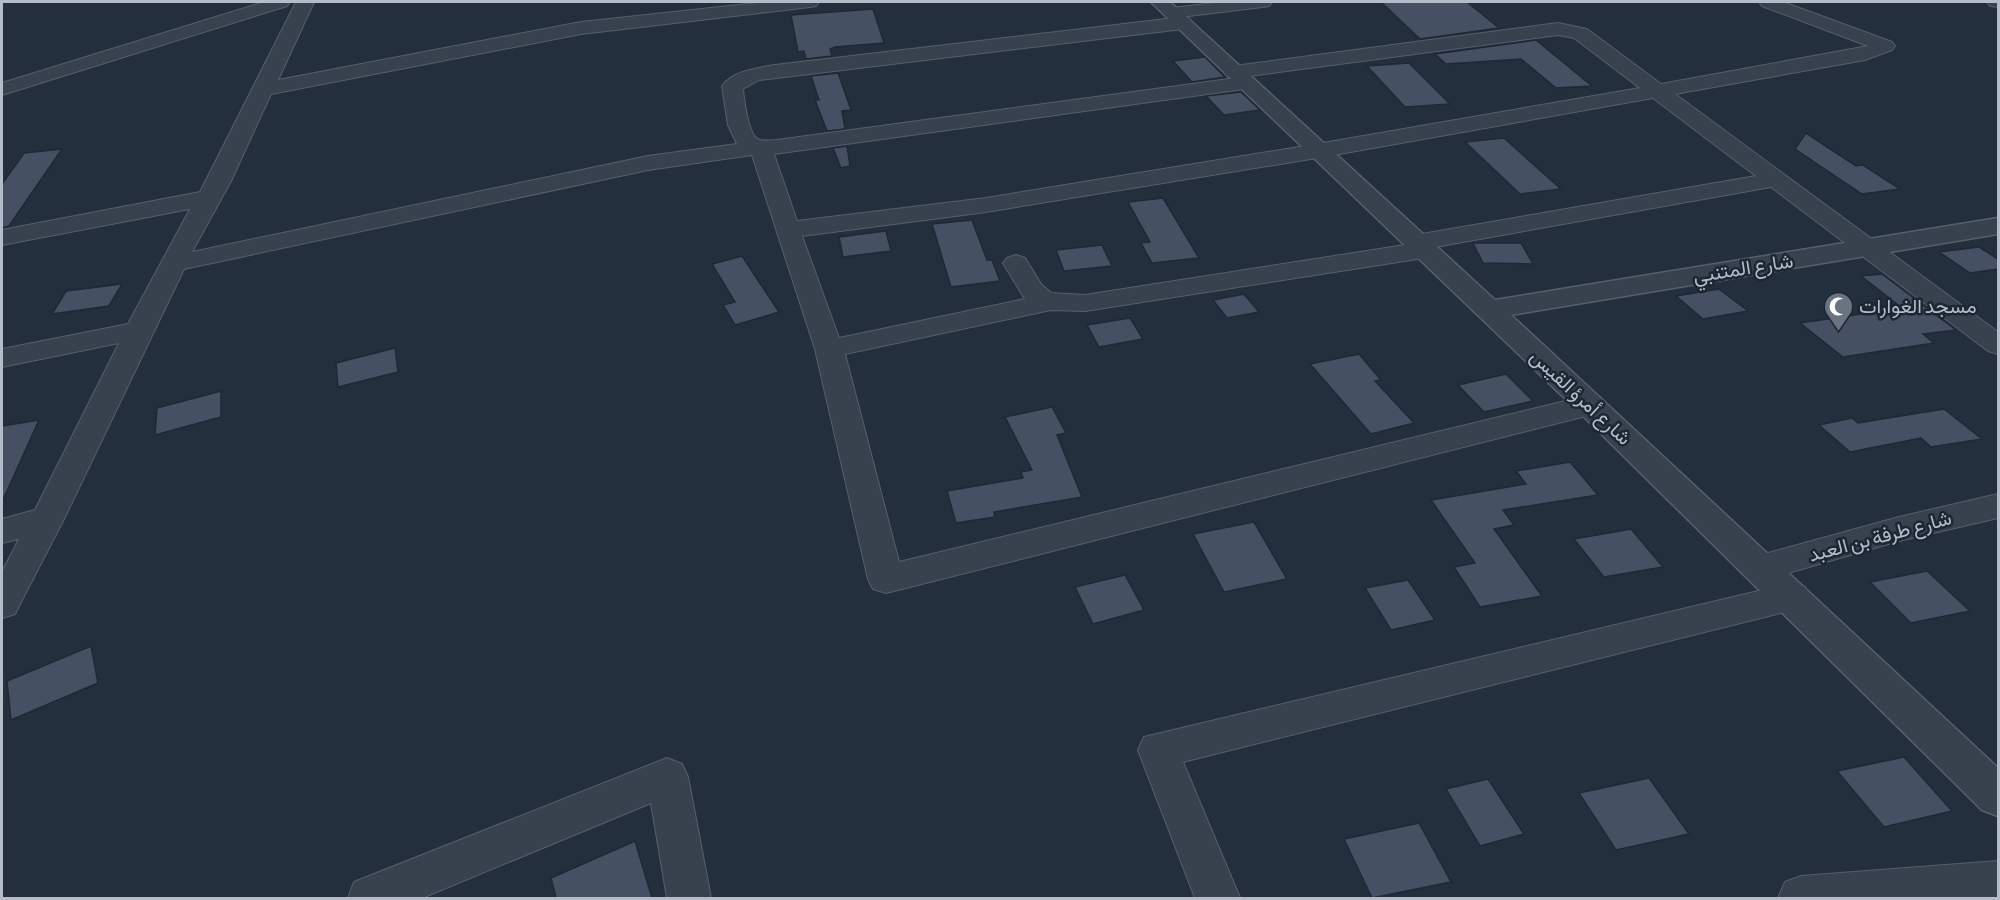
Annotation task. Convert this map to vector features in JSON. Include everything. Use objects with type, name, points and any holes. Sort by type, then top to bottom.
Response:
[{"type":"street","points":[[2,88],[281,2]]},
{"type":"street","points":[[2,604],[139,330],[219,181],[305,2]]},
{"type":"street","points":[[263,89],[582,28],[810,2]]},
{"type":"street","points":[[761,147],[748,143],[742,135],[732,86],[753,75],[1172,13],[1263,2]]},
{"type":"street","points":[[788,230],[986,205],[1317,151],[1865,54],[1885,46],[1768,2]]},
{"type":"street","name":"شارع أمرؤ القيس","points":[[1172,13],[1590,405],[1998,796]]},
{"type":"street","points":[[174,264],[648,163],[761,147],[786,146],[1558,28],[1580,33],[1998,345]]},
{"type":"street","points":[[761,147],[829,349],[885,579],[1590,405]]},
{"type":"street","points":[[829,349],[1047,303],[1085,303],[1420,246],[1777,179]]},
{"type":"street","points":[[2,237],[208,198]]},
{"type":"street","name":"شارع المتنبي","points":[[1488,310],[1998,226]]},
{"type":"street","points":[[1016,263],[1030,292],[1047,303]]},
{"type":"street","points":[[2,358],[139,330]]},
{"type":"street","name":"شارع طرفة بن العبد","points":[[1761,568],[1899,529],[1998,506]]},
{"type":"street","points":[[2,531],[46,519]]},
{"type":"street","points":[[1217,898],[1158,750],[1792,597]]},
{"type":"street","points":[[370,898],[667,777],[689,898]]},
{"type":"street","points":[[1801,898],[1998,883]]},
{"type":"building","points":[[1381,2],[1467,2],[1499,28],[1420,39]]},
{"type":"building","points":[[873,9],[884,43],[835,47],[830,49],[832,56],[806,59],[804,51],[798,52],[791,15]]},
{"type":"building","points":[[1536,40],[1592,86],[1556,88],[1521,59],[1446,64],[1435,54]]},
{"type":"building","points":[[1205,57],[1225,77],[1192,82],[1173,61]]},
{"type":"building","points":[[1409,63],[1450,104],[1405,107],[1367,66]]},
{"type":"building","points":[[838,73],[851,110],[842,111],[845,129],[827,131],[815,100],[819,100],[811,76]]},
{"type":"building","points":[[1241,92],[1260,110],[1224,115],[1206,96]]},
{"type":"building","points":[[1806,133],[1856,166],[1863,165],[1900,189],[1862,194],[1795,149]]},
{"type":"building","points":[[1504,138],[1561,189],[1520,194],[1465,142]]},
{"type":"building","points":[[847,146],[850,166],[841,168],[833,148]]},
{"type":"building","points":[[62,149],[9,226],[2,228],[2,184],[24,153]]},
{"type":"building","points":[[1163,198],[1199,258],[1152,263],[1141,243],[1150,242],[1128,202]]},
{"type":"building","points":[[972,220],[987,260],[992,260],[1000,281],[951,287],[932,224]]},
{"type":"building","points":[[886,231],[891,251],[843,257],[839,237]]},
{"type":"building","points":[[1473,243],[1521,243],[1533,264],[1483,263]]},
{"type":"building","points":[[1102,245],[1112,266],[1064,271],[1056,250]]},
{"type":"building","points":[[1979,247],[1998,259],[1998,269],[1970,273],[1939,252]]},
{"type":"building","points":[[742,256],[779,312],[735,325],[723,305],[735,302],[712,264]]},
{"type":"building","points":[[1882,274],[1956,330],[1923,334],[1934,343],[1843,357],[1800,323],[1902,308],[1861,276]]},
{"type":"building","points":[[122,284],[109,306],[52,314],[66,291]]},
{"type":"building","points":[[1719,289],[1748,311],[1703,319],[1676,296]]},
{"type":"building","points":[[1244,294],[1259,312],[1227,318],[1213,300]]},
{"type":"building","points":[[1130,318],[1143,339],[1099,347],[1087,325]]},
{"type":"building","points":[[395,348],[398,372],[338,387],[336,363]]},
{"type":"building","points":[[1359,354],[1381,380],[1375,381],[1414,423],[1371,434],[1310,364]]},
{"type":"building","points":[[1506,374],[1533,401],[1484,412],[1458,385]]},
{"type":"building","points":[[221,391],[221,417],[155,435],[157,408]]},
{"type":"building","points":[[1052,407],[1066,433],[1057,435],[1082,497],[994,512],[995,517],[956,523],[947,491],[1023,478],[1021,472],[1032,470],[1005,417]]},
{"type":"building","points":[[1944,409],[1982,439],[1931,447],[1921,438],[1850,452],[1819,425],[1852,418],[1858,423]]},
{"type":"building","points":[[39,420],[2,502],[2,426]]},
{"type":"building","points":[[1570,462],[1598,495],[1503,510],[1514,525],[1494,529],[1542,596],[1480,607],[1454,567],[1475,563],[1431,500],[1526,484],[1516,471]]},
{"type":"building","points":[[1254,522],[1287,579],[1224,592],[1193,534]]},
{"type":"building","points":[[1631,529],[1663,567],[1604,577],[1574,539]]},
{"type":"building","points":[[1927,571],[1970,611],[1911,623],[1870,582]]},
{"type":"building","points":[[1125,575],[1144,610],[1093,624],[1075,587]]},
{"type":"building","points":[[1408,580],[1435,620],[1391,630],[1365,588]]},
{"type":"building","points":[[91,646],[98,683],[11,720],[7,681]]},
{"type":"building","points":[[1904,757],[1952,811],[1884,827],[1837,771]]},
{"type":"building","points":[[1649,778],[1689,834],[1616,850],[1579,793]]},
{"type":"building","points":[[1488,779],[1524,834],[1480,846],[1446,789]]},
{"type":"building","points":[[1419,823],[1451,882],[1372,898],[1344,839]]},
{"type":"building","points":[[635,841],[652,898],[556,898],[551,878]]},
{"type":"place","name":"مسجد الغوارات","points":[[1838,332]]}]
